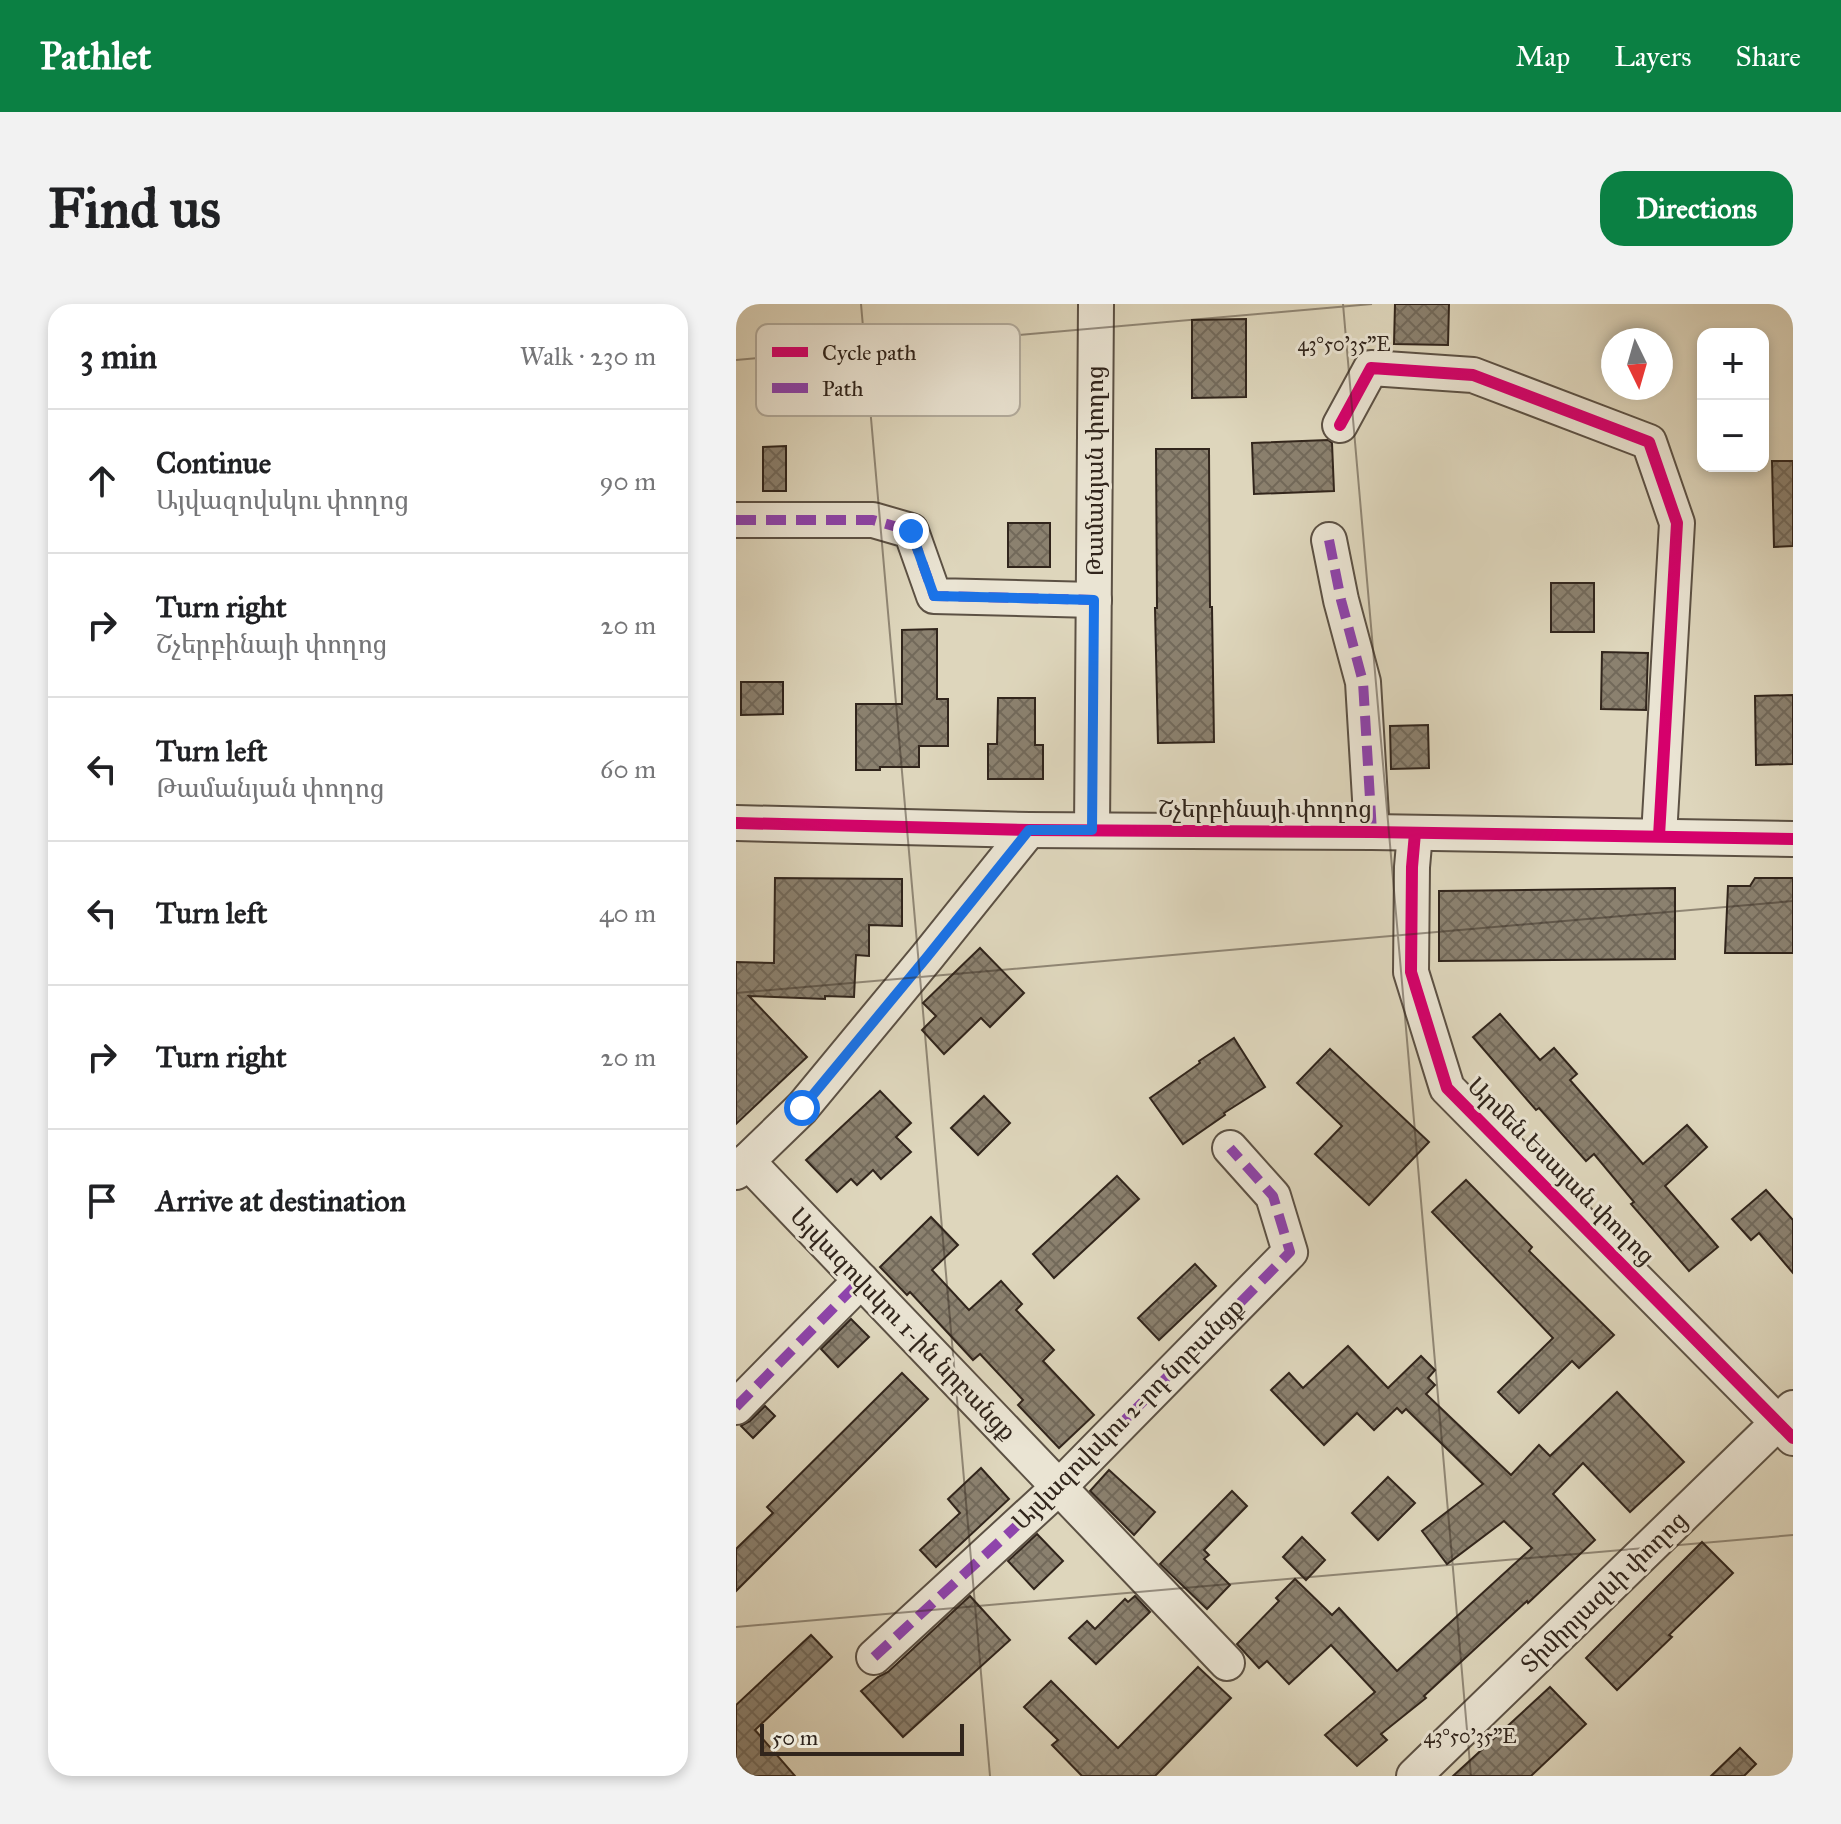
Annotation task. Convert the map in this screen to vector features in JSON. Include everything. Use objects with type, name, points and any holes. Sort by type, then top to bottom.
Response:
[{"type":"street","name":"Թամանյան փողոց","points":[[1092,830],[1096,304]]},
{"type":"street","points":[[1340,425],[1371,368],[1473,375],[1649,442],[1677,523],[1659,836]]},
{"type":"street","points":[[736,520],[873,520],[911,531],[934,596],[1094,600]]},
{"type":"street","points":[[1329,540],[1363,682],[1372,832]]},
{"type":"street","name":"Շչերբինայի փողոց","points":[[736,823],[1029,830],[1793,839]]},
{"type":"street","points":[[742,1167],[802,1108],[1029,830]]},
{"type":"street","name":"Արմեն Եսայան փողոց","points":[[1415,833],[1411,972],[1447,1088],[1788,1423]]},
{"type":"street","name":"Այվազովսկու 2-րդ նրբանցք","points":[[874,1657],[1059,1487],[1290,1252],[1273,1196],[1230,1148]]},
{"type":"street","name":"Այվազովսկու 1-ին նրբանցք","points":[[742,1167],[861,1280],[1227,1663]]},
{"type":"street","points":[[736,1407],[861,1280]]},
{"type":"street","name":"Տիմիրյազևի փողոց","points":[[1414,1776],[1788,1423]]},
{"type":"building","points":[[1395,304],[1449,304],[1448,345],[1394,344]]},
{"type":"building","points":[[1246,319],[1246,397],[1192,398],[1192,320]]},
{"type":"building","points":[[1328,440],[1332,443],[1334,491],[1254,494],[1252,443]]},
{"type":"building","points":[[786,446],[786,491],[763,491],[763,447]]},
{"type":"building","points":[[1156,449],[1209,449],[1214,742],[1158,743]]},
{"type":"building","points":[[1772,461],[1793,461],[1793,546],[1774,547]]},
{"type":"building","points":[[1008,523],[1050,523],[1050,567],[1008,567]]},
{"type":"building","points":[[1551,583],[1594,583],[1594,632],[1551,632]]},
{"type":"building","points":[[937,629],[937,699],[948,699],[948,746],[919,746],[919,767],[856,770],[856,704],[902,704],[902,630]]},
{"type":"building","points":[[1602,652],[1648,653],[1646,710],[1601,709]]},
{"type":"building","points":[[741,682],[783,682],[783,714],[741,715]]},
{"type":"building","points":[[1793,695],[1793,764],[1756,765],[1755,696]]},
{"type":"building","points":[[998,698],[1035,698],[1035,745],[1043,745],[1043,779],[988,779],[988,744],[997,744]]},
{"type":"building","points":[[1428,725],[1429,768],[1391,769],[1390,726]]},
{"type":"building","points":[[775,878],[902,879],[902,926],[869,925],[869,956],[856,955],[854,997],[749,996],[807,1057],[736,1124],[736,962],[774,963]]},
{"type":"building","points":[[1755,878],[1793,878],[1793,953],[1725,953],[1728,886],[1750,886]]},
{"type":"building","points":[[1675,888],[1675,959],[1439,961],[1439,891]]},
{"type":"building","points":[[980,948],[1024,993],[990,1027],[981,1018],[944,1054],[922,1030],[936,1016],[923,1003]]},
{"type":"building","points":[[1500,1014],[1540,1060],[1554,1048],[1577,1074],[1570,1080],[1643,1164],[1687,1125],[1707,1147],[1665,1186],[1718,1247],[1689,1271],[1631,1204],[1634,1202],[1594,1154],[1586,1161],[1539,1108],[1536,1110],[1473,1037]]},
{"type":"building","points":[[1234,1038],[1265,1087],[1183,1144],[1150,1098]]},
{"type":"building","points":[[1330,1049],[1429,1142],[1369,1205],[1315,1154],[1342,1126],[1297,1083]]},
{"type":"building","points":[[880,1091],[911,1123],[896,1137],[911,1152],[881,1179],[873,1170],[857,1185],[851,1179],[837,1192],[806,1160]]},
{"type":"building","points":[[984,1096],[1010,1123],[978,1155],[951,1128]]},
{"type":"building","points":[[1117,1176],[1139,1199],[1054,1278],[1033,1254]]},
{"type":"building","points":[[1466,1180],[1532,1247],[1529,1251],[1614,1335],[1579,1368],[1572,1361],[1519,1413],[1498,1392],[1553,1338],[1432,1212]]},
{"type":"building","points":[[1766,1190],[1793,1220],[1793,1273],[1759,1233],[1751,1240],[1732,1219]]},
{"type":"building","points":[[931,1217],[958,1245],[932,1270],[969,1310],[1001,1281],[1022,1304],[1016,1310],[1054,1350],[1043,1361],[1094,1415],[1059,1448],[1018,1405],[1023,1400],[980,1354],[973,1360],[910,1292],[907,1295],[880,1267]]},
{"type":"building","points":[[1195,1264],[1216,1286],[1159,1340],[1138,1318]]},
{"type":"building","points":[[851,1319],[869,1337],[838,1367],[821,1349]]},
{"type":"building","points":[[1348,1346],[1388,1388],[1421,1356],[1435,1370],[1428,1378],[1435,1385],[1426,1394],[1511,1475],[1539,1445],[1550,1456],[1617,1392],[1684,1462],[1630,1512],[1583,1463],[1553,1494],[1595,1540],[1424,1696],[1426,1698],[1381,1734],[1387,1740],[1357,1766],[1325,1735],[1375,1692],[1331,1645],[1289,1684],[1267,1661],[1259,1668],[1237,1644],[1279,1601],[1276,1598],[1295,1579],[1332,1615],[1339,1608],[1397,1671],[1532,1548],[1504,1521],[1447,1564],[1422,1531],[1483,1484],[1406,1409],[1402,1413],[1397,1408],[1374,1430],[1357,1413],[1324,1445],[1271,1390],[1289,1373],[1303,1388]]},
{"type":"building","points":[[902,1373],[928,1399],[736,1591],[736,1549],[773,1513],[767,1507]]},
{"type":"building","points":[[765,1406],[775,1416],[753,1438],[741,1426]]},
{"type":"building","points":[[981,1468],[1009,1499],[936,1567],[920,1550],[960,1513],[948,1499]]},
{"type":"building","points":[[1109,1470],[1155,1512],[1134,1535],[1090,1491]]},
{"type":"building","points":[[1388,1477],[1415,1503],[1378,1540],[1352,1513]]},
{"type":"building","points":[[1232,1491],[1247,1506],[1204,1550],[1209,1555],[1204,1559],[1230,1585],[1207,1609],[1160,1564]]},
{"type":"building","points":[[1037,1534],[1063,1561],[1034,1589],[1008,1561]]},
{"type":"building","points":[[1302,1537],[1325,1560],[1306,1580],[1283,1557]]},
{"type":"building","points":[[1702,1542],[1733,1573],[1617,1690],[1586,1658]]},
{"type":"building","points":[[970,1596],[1010,1640],[903,1737],[861,1691],[888,1672]]},
{"type":"building","points":[[1135,1596],[1150,1612],[1096,1664],[1069,1638],[1087,1621],[1095,1629],[1125,1599],[1128,1602]]},
{"type":"building","points":[[811,1635],[832,1657],[755,1730],[795,1776],[736,1776],[736,1705]]},
{"type":"building","points":[[1198,1667],[1231,1698],[1155,1776],[1082,1776],[1052,1745],[1058,1740],[1024,1707],[1051,1681],[1118,1748]]},
{"type":"building","points":[[1550,1687],[1586,1724],[1531,1776],[1453,1776]]},
{"type":"building","points":[[1740,1748],[1756,1764],[1744,1776],[1711,1776]]},
{"type":"marked path","points":[[736,520],[873,520],[911,531],[934,596],[1094,600]]},
{"type":"marked path","points":[[1329,540],[1363,682],[1372,832]]},
{"type":"marked path","points":[[874,1657],[1059,1487],[1290,1252],[1273,1196],[1230,1148]]},
{"type":"marked path","points":[[736,1407],[861,1280]]},
{"type":"cycle path","points":[[1340,425],[1371,368],[1473,375],[1649,442],[1677,523],[1659,836]]},
{"type":"cycle path","points":[[736,823],[1029,830],[1793,839]]},
{"type":"cycle path","points":[[1415,833],[1411,972],[1447,1088],[1793,1438]]},
{"type":"route","points":[[802,1108],[1029,830],[1092,830],[1094,600],[934,596],[911,531]]}]
